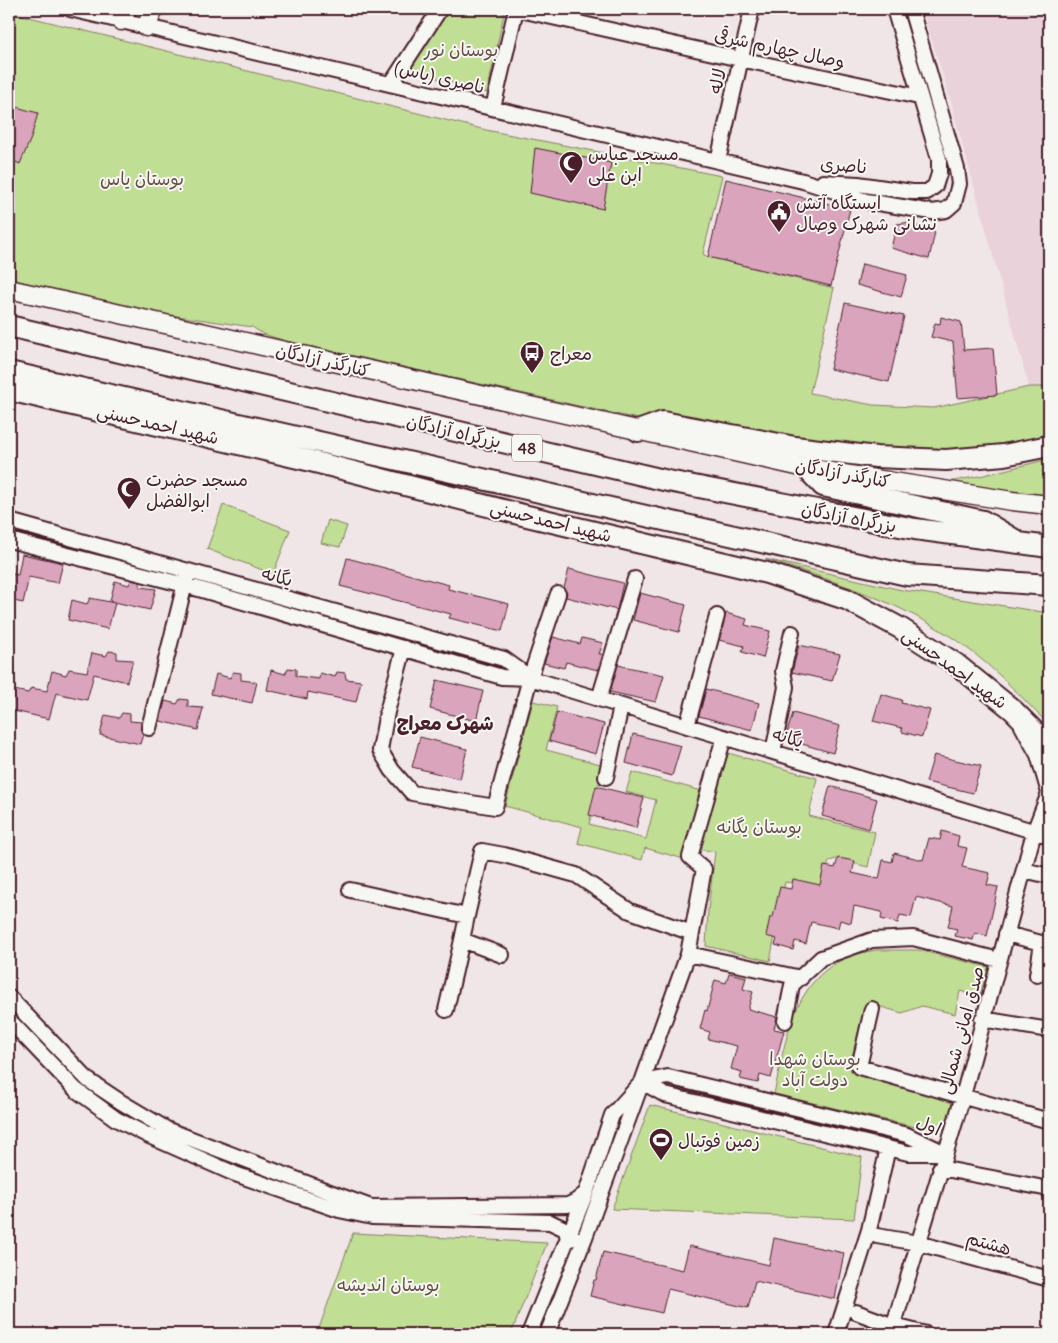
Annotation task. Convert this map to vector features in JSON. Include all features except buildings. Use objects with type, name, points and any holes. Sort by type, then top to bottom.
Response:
[{"type":"highway","name":"بزرگراه آزادگان","points":[[9,326],[668,482],[915,529],[1021,544],[1049,546]]},
{"type":"highway","name":"48","points":[[9,372],[907,575],[1049,585]]},
{"type":"highway","name":"شهید احمدحسنی","points":[[9,390],[307,460],[523,515],[767,572],[846,599],[900,628],[956,664],[1013,710],[1049,746]]},
{"type":"highway","name":"کنارگذر آزادگان","points":[[638,431],[663,422],[795,447],[876,457],[946,460],[1004,454],[1049,446]]},
{"type":"highway","points":[[806,468],[823,486],[983,520],[1021,544]]},
{"type":"main road","points":[[146,26],[154,9]]},
{"type":"main road","name":"کنارگذر آزادگان","points":[[9,289],[806,468],[1012,501],[1049,505]]},
{"type":"street","name":"ناصری (یاس)","points":[[70,9],[124,15],[146,26],[803,181]]},
{"type":"street","points":[[391,84],[440,9]]},
{"type":"street","points":[[493,108],[516,9]]},
{"type":"street","name":"وصال چهارم شرقی","points":[[516,9],[919,97]]},
{"type":"street","name":"لاله","points":[[718,161],[752,9]]},
{"type":"street","name":"ناصری","points":[[803,181],[858,184],[912,192],[927,192],[935,186],[939,174],[939,158],[919,97],[894,9]]},
{"type":"street","name":"ناصری","points":[[803,181],[866,201],[932,212],[946,210],[954,203],[959,184],[957,169],[911,9]]},
{"type":"street","name":"یگانه","points":[[9,521],[504,659],[530,678]]},
{"type":"street","name":"یگانه","points":[[9,540],[185,585],[502,677],[530,678],[1049,836]]},
{"type":"street","points":[[149,728],[188,571]]},
{"type":"street","points":[[599,699],[635,579]]},
{"type":"street","points":[[404,648],[387,712],[380,750],[392,770],[412,793],[495,807],[530,678],[558,594]]},
{"type":"street","points":[[687,726],[717,616]]},
{"type":"street","points":[[774,752],[786,687],[783,671],[792,632]]},
{"type":"street","points":[[606,777],[620,706]]},
{"type":"street","name":"صدق امانی شمالی","points":[[892,1330],[963,1096],[982,1019],[1034,832],[1049,793],[1038,755],[1013,710]]},
{"type":"street","points":[[546,1334],[584,1240],[688,954],[704,869],[690,857],[724,737]]},
{"type":"street","points":[[446,1010],[482,851],[504,854],[576,875],[630,911],[692,933]]},
{"type":"street","points":[[1024,870],[1049,876]]},
{"type":"street","points":[[350,890],[467,916]]},
{"type":"street","points":[[1006,934],[1046,944],[1036,975]]},
{"type":"street","points":[[785,1021],[792,985],[821,958],[872,940],[913,938],[999,960]]},
{"type":"street","points":[[462,940],[502,955]]},
{"type":"street","points":[[688,954],[801,978]]},
{"type":"street","points":[[9,997],[88,1080],[168,1130],[372,1207],[568,1205],[576,1202],[586,1193]]},
{"type":"street","points":[[872,1009],[858,1067],[1049,1121]]},
{"type":"street","points":[[982,1019],[1049,1030]]},
{"type":"street","points":[[9,1020],[76,1090],[116,1119],[147,1135],[235,1174],[339,1210],[372,1218],[550,1222],[561,1225],[568,1236]]},
{"type":"street","name":"اول","points":[[642,1082],[668,1077],[717,1088],[907,1135],[945,1153]]},
{"type":"street","points":[[529,1334],[586,1193],[612,1114],[642,1082]]},
{"type":"street","name":"اول","points":[[642,1082],[665,1095],[908,1153],[945,1153]]},
{"type":"street","points":[[836,1334],[869,1230],[888,1148]]},
{"type":"street","points":[[940,1168],[1049,1189]]},
{"type":"street","points":[[568,1236],[584,1240]]},
{"type":"street","name":"هشتم","points":[[877,1236],[918,1243],[1049,1279]]},
{"type":"street","points":[[856,1312],[892,1330],[926,1334]]},
{"type":"shaded area","points":[[922,9],[1049,9],[1049,387],[1029,387],[949,95]]},
{"type":"green space","name":"بوستان نور","points":[[445,9],[505,9],[487,93],[410,70]]},
{"type":"green space","name":"بوستان یاس","points":[[9,12],[486,130],[722,176],[703,254],[708,257],[834,288],[810,393],[873,405],[934,408],[1029,387],[1049,387],[1049,434],[992,445],[908,455],[647,421],[286,341],[263,334],[252,327],[157,313],[9,279]]},
{"type":"green space","points":[[1049,459],[1049,496],[944,483],[984,475]]},
{"type":"green space","points":[[223,505],[290,530],[273,574],[207,549]]},
{"type":"green space","points":[[328,520],[347,526],[340,547],[321,543]]},
{"type":"green space","points":[[765,559],[902,590],[1049,613],[1049,725],[987,664],[937,628],[882,600],[824,578]]},
{"type":"green space","points":[[533,701],[557,707],[546,750],[604,765],[589,824],[646,839],[656,800],[626,792],[632,772],[702,791],[684,859],[645,848],[642,860],[578,843],[582,827],[505,806]]},
{"type":"green space","name":"بوستان یگانه","points":[[728,753],[817,778],[809,816],[875,832],[868,867],[836,859],[829,861],[822,888],[785,882],[770,961],[706,946],[715,852],[699,849]]},
{"type":"green space","name":"بوستان شهدا دولت آباد","points":[[876,950],[918,950],[989,967],[979,997],[960,991],[955,1014],[922,1006],[902,1013],[871,1004],[865,1007],[850,1064],[954,1097],[951,1118],[942,1130],[937,1132],[774,1094],[787,1035],[802,998],[828,968],[846,958]]},
{"type":"green space","points":[[650,1105],[862,1157],[854,1219],[612,1209]]},
{"type":"green space","name":"بوستان اندیشه","points":[[353,1233],[547,1243],[511,1334],[317,1334]]},
{"type":"place","name":"مسجد عباس ابن علی","points":[[571,184]]},
{"type":"place","name":"ایستگاه آتش نشانی شهرک وصال","points":[[779,233]]},
{"type":"place","name":"معراج","points":[[532,374]]},
{"type":"place","name":"مسجد حضرت ابوالفضل","points":[[129,510]]},
{"type":"place","name":"زمین فوتبال","points":[[661,1161]]},
{"type":"district","name":"شهرک معراج","points":[[445,723]]}]
